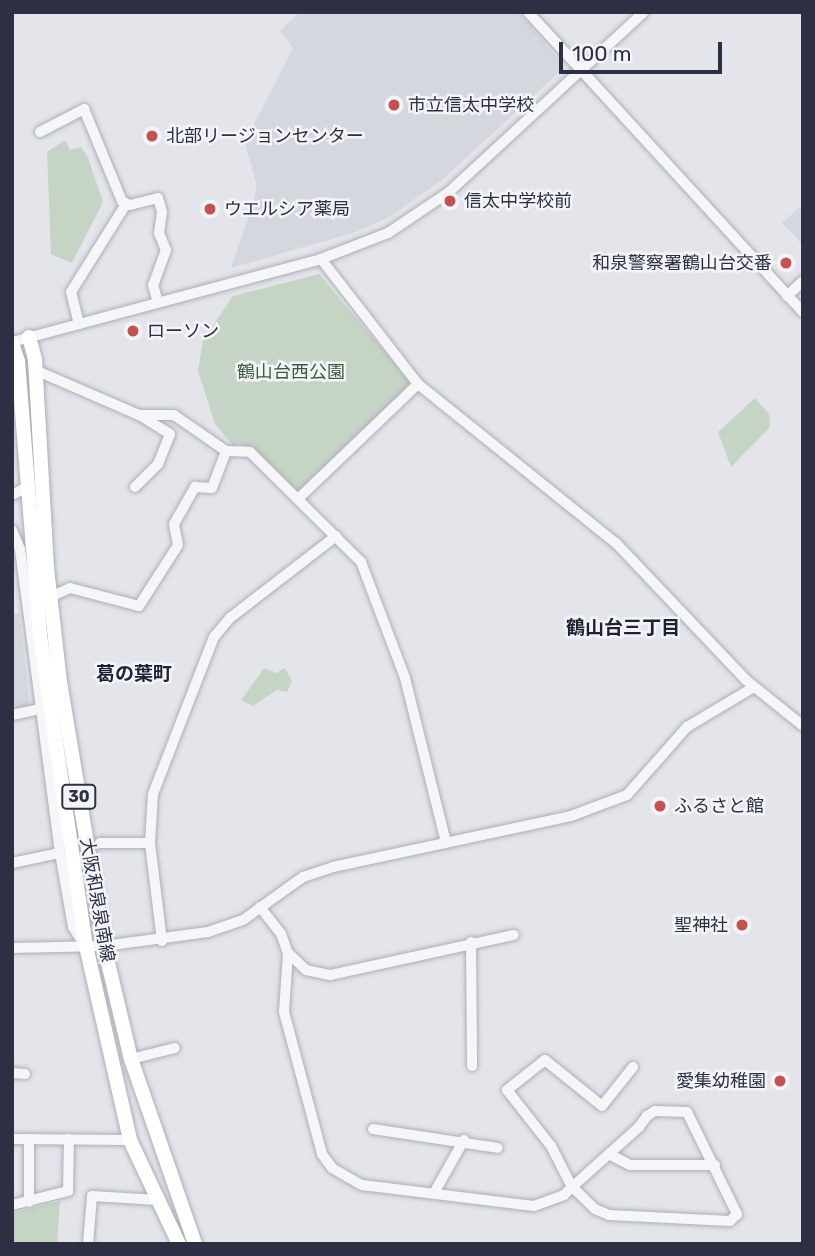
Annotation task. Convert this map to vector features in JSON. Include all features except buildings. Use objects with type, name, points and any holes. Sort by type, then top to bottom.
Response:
[{"type":"main road","name":"大阪和泉泉南線","points":[[29,337],[36,370],[37,603],[104,946],[131,1059],[195,1244]]},
{"type":"main road","name":"大阪和泉泉南線","points":[[12,342],[18,362],[19,491],[86,946],[130,1140],[179,1244]]},
{"type":"street","points":[[528,12],[803,312]]},
{"type":"street","points":[[12,342],[321,259],[388,233],[426,210],[643,12]]},
{"type":"street","points":[[40,132],[84,109],[126,204]]},
{"type":"street","points":[[79,324],[71,292],[126,204],[158,198],[162,212],[159,233],[166,250],[153,285],[158,302]]},
{"type":"street","points":[[321,259],[418,384],[616,543],[754,687],[803,726]]},
{"type":"street","points":[[787,296],[803,281]]},
{"type":"street","points":[[36,370],[139,415],[170,434],[158,464],[135,487]]},
{"type":"street","points":[[299,498],[418,384]]},
{"type":"street","points":[[139,415],[174,415],[226,451],[250,452],[361,562],[405,678],[446,843]]},
{"type":"street","points":[[12,610],[71,589],[139,606],[178,545],[174,524],[195,487],[212,488],[226,451]]},
{"type":"street","points":[[12,530],[37,603],[40,709],[60,853],[73,928],[86,946]]},
{"type":"street","points":[[162,941],[150,843],[158,774],[214,637],[230,618],[336,536]]},
{"type":"street","points":[[12,948],[104,946],[162,941],[219,928],[243,920],[303,877],[571,816],[627,795],[687,727],[754,687]]},
{"type":"street","points":[[12,715],[40,709]]},
{"type":"street","points":[[100,843],[150,843]]},
{"type":"street","points":[[12,863],[60,853]]},
{"type":"street","points":[[260,906],[281,934],[288,953],[284,1012],[322,1154],[332,1168],[362,1185],[534,1206],[555,1201],[572,1187],[609,1154],[655,1111],[687,1112],[737,1214],[730,1221],[609,1215],[582,1199],[572,1187],[551,1146],[507,1090],[545,1060],[602,1106],[633,1067]]},
{"type":"street","points":[[288,953],[306,970],[330,975],[471,942],[514,935]]},
{"type":"street","points":[[471,942],[472,1066]]},
{"type":"street","points":[[131,1059],[175,1048]]},
{"type":"street","points":[[12,1073],[25,1074]]},
{"type":"street","points":[[373,1129],[464,1140],[498,1148]]},
{"type":"street","points":[[12,1139],[130,1140]]},
{"type":"street","points":[[29,1139],[29,1202]]},
{"type":"street","points":[[12,1205],[68,1191],[69,1139]]},
{"type":"street","points":[[434,1193],[464,1140]]},
{"type":"street","points":[[609,1154],[630,1165],[715,1165]]},
{"type":"street","points":[[88,1244],[92,1196],[158,1200]]},
{"type":"shaded area","name":"市立信太中学校","points":[[300,12],[518,12],[565,67],[442,180],[391,216],[356,232],[231,268],[255,197],[256,183],[245,142],[293,48],[280,31]]},
{"type":"shaded area","points":[[803,204],[803,245],[782,223]]},
{"type":"shaded area","points":[[19,613],[30,706],[12,709],[12,614]]},
{"type":"green space","points":[[65,140],[70,150],[81,147],[88,158],[103,202],[72,263],[51,254],[47,152]]},
{"type":"green space","name":"鶴山台西公園","points":[[319,274],[409,381],[408,387],[296,493],[254,452],[239,443],[234,446],[223,434],[215,424],[198,371],[203,340],[233,296]]},
{"type":"green space","points":[[755,398],[769,414],[770,427],[731,467],[718,432]]},
{"type":"green space","points":[[264,668],[276,673],[285,668],[292,681],[287,692],[277,690],[253,706],[241,700]]},
{"type":"green space","points":[[60,1201],[57,1244],[12,1244],[12,1213]]},
{"type":"place","name":"市立信太中学校","points":[[394,105]]},
{"type":"place","name":"北部リージョンセンター","points":[[152,136]]},
{"type":"place","name":"信太中学校前","points":[[450,201]]},
{"type":"place","name":"ウエルシア薬局","points":[[210,209]]},
{"type":"place","name":"和泉警察署鶴山台交番","points":[[786,263]]},
{"type":"place","name":"ローソン","points":[[133,331]]},
{"type":"place","name":"ふるさと館","points":[[660,806]]},
{"type":"place","name":"聖神社","points":[[742,925]]},
{"type":"place","name":"愛集幼稚園","points":[[780,1081]]},
{"type":"district","name":"鶴山台三丁目","points":[[623,628]]},
{"type":"district","name":"葛の葉町","points":[[134,674]]}]
